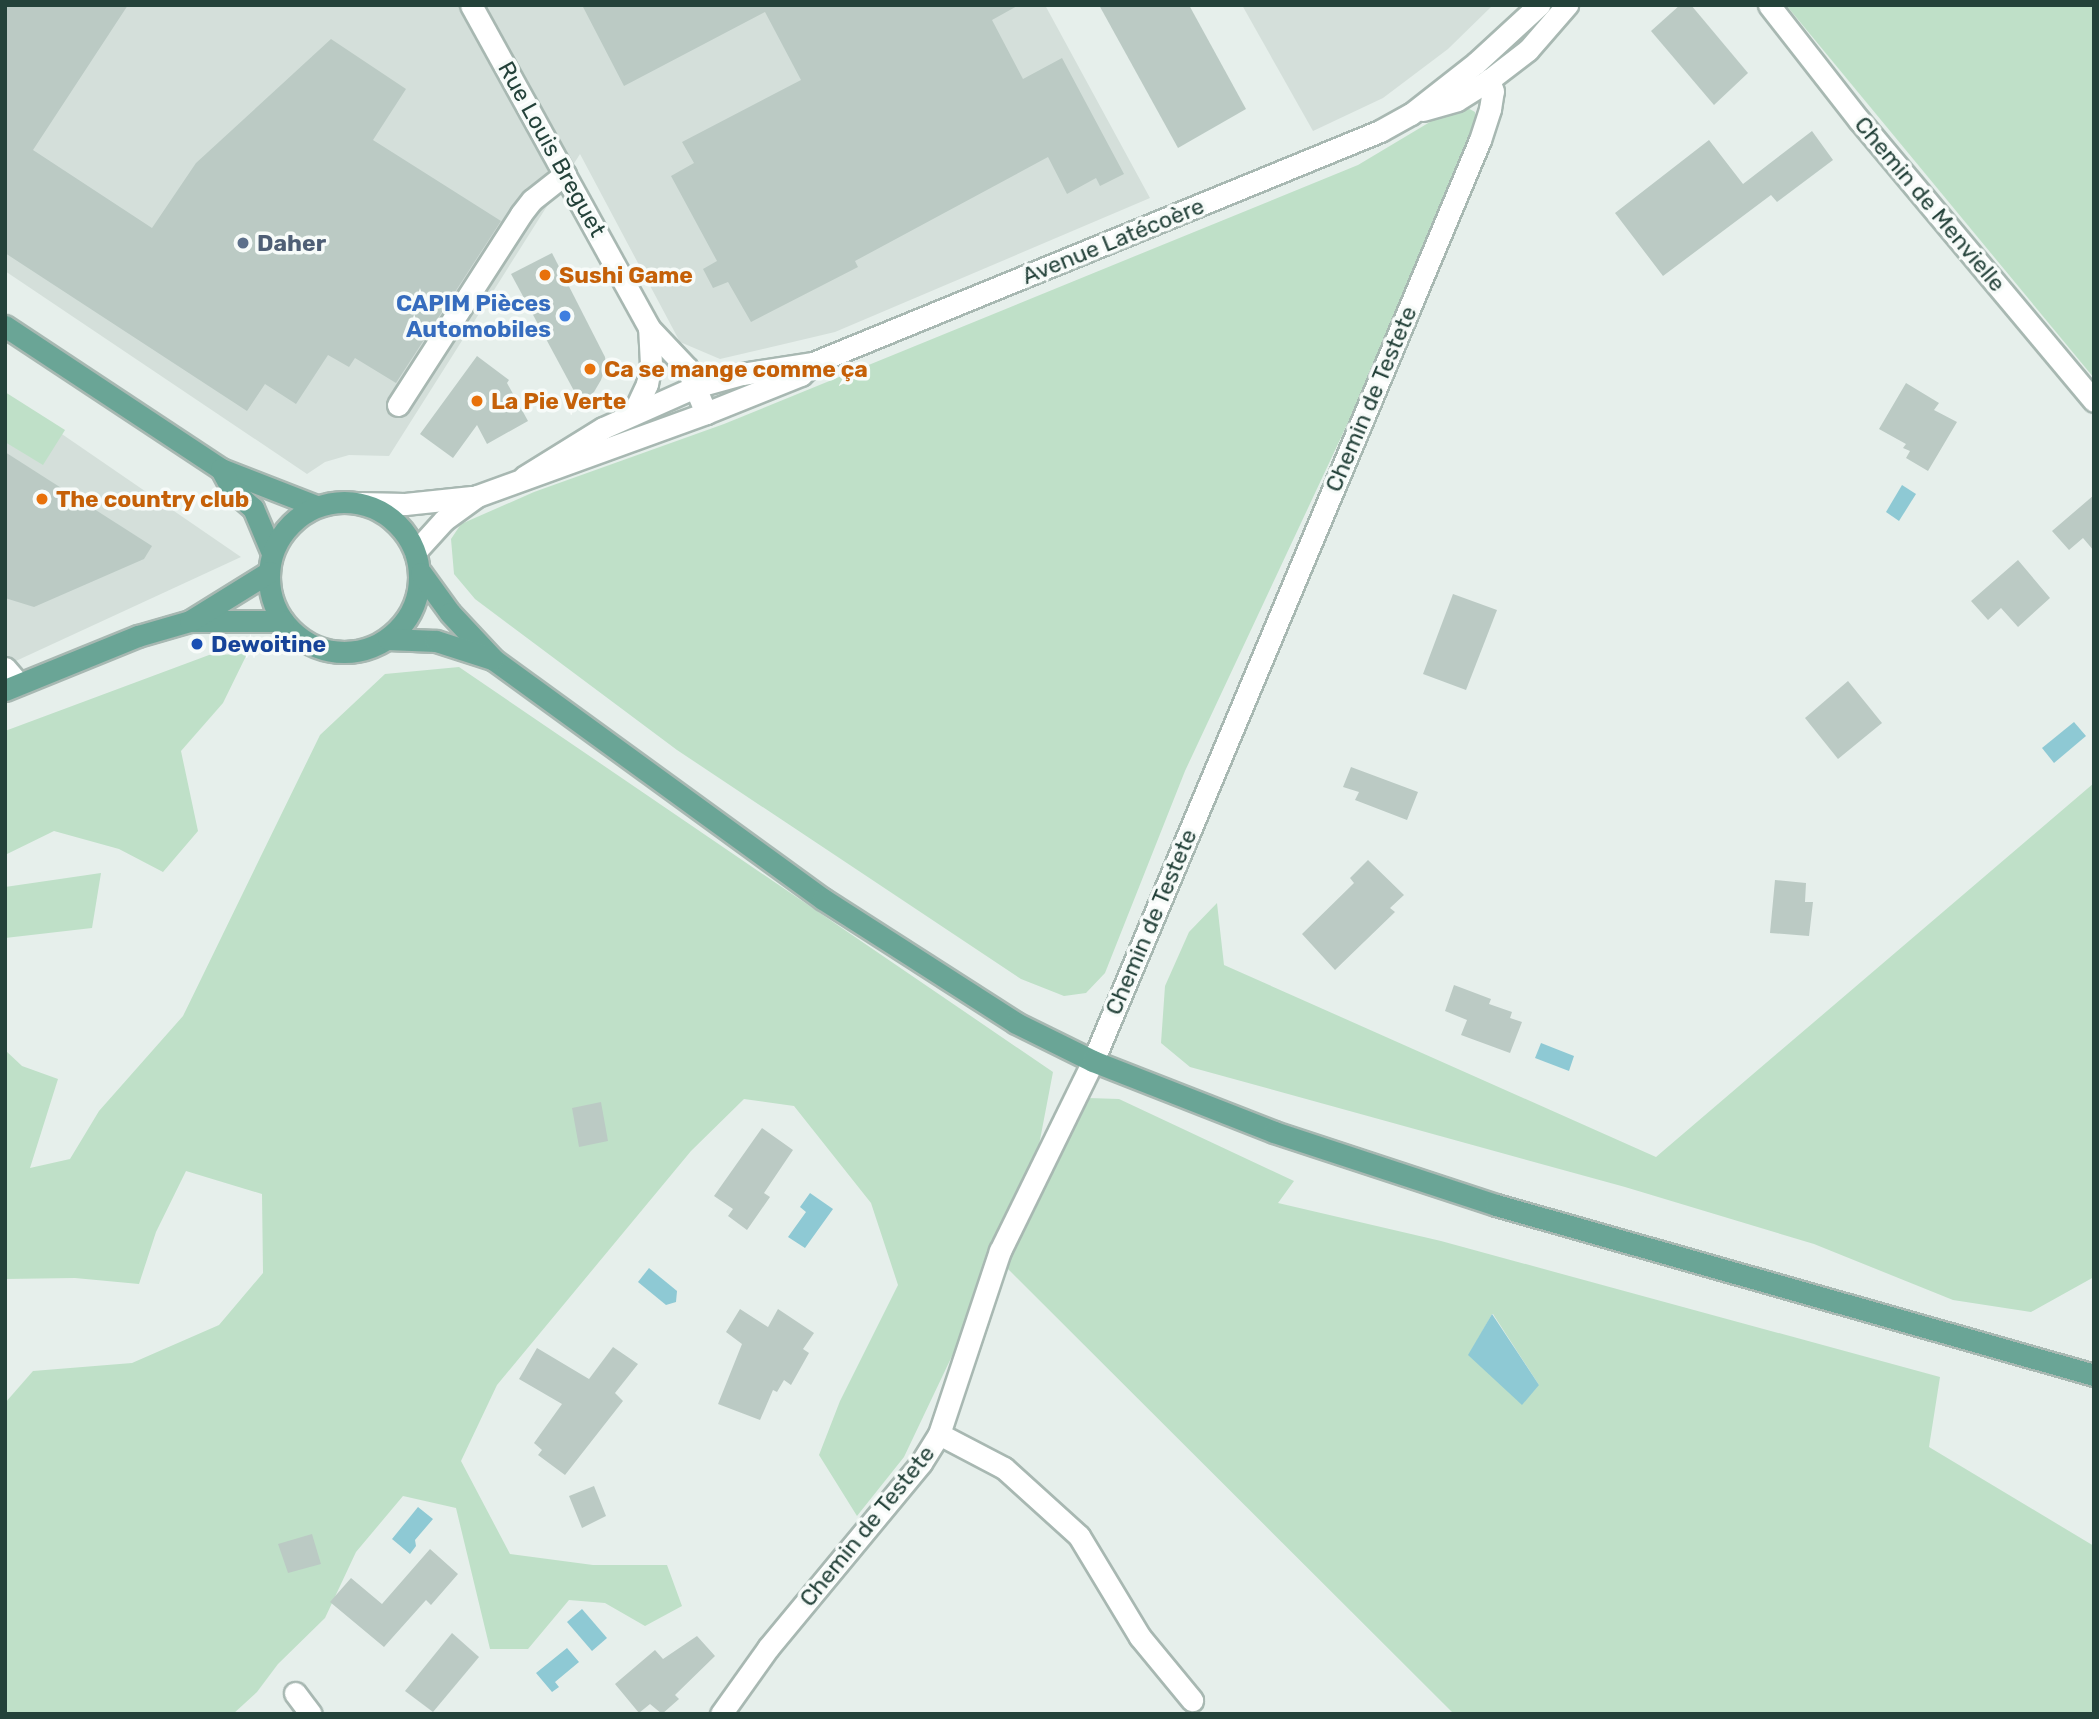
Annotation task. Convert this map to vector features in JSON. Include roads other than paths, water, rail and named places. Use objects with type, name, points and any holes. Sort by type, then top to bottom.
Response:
[{"type":"main road","points":[[5,326],[221,469],[316,506]]},
{"type":"main road","points":[[221,469],[232,490],[253,508],[270,562],[272,598],[283,621],[305,640],[332,651],[352,652],[388,639],[436,641],[494,660]]},
{"type":"main road","points":[[190,621],[270,562],[282,533],[297,517],[334,500],[359,502],[383,512],[403,529],[418,563],[450,613],[494,660],[823,899],[1016,1023],[1093,1060],[1274,1132],[1496,1205],[2094,1375]]},
{"type":"main road","points":[[388,639],[414,606],[418,563]]},
{"type":"main road","points":[[10,680],[190,621],[283,621]]},
{"type":"street","name":"Rue Louis Breguet","points":[[473,5],[649,328],[687,368],[706,413]]},
{"type":"street","name":"Avenue Latécoère","points":[[1411,114],[1476,63],[1539,5]]},
{"type":"street","name":"Avenue Latécoère","points":[[524,477],[576,443],[695,387],[742,374],[813,363],[1296,168],[1411,114],[1457,100],[1528,50],[1567,5]]},
{"type":"street","name":"Chemin de Menvielle","points":[[1769,5],[1859,120],[2094,401]]},
{"type":"street","name":"Chemin de Testete","points":[[720,1714],[768,1648],[920,1463],[939,1434],[1000,1251],[1093,1060],[1480,140],[1493,91],[1489,80]]},
{"type":"street","points":[[398,405],[532,200],[565,174]]},
{"type":"street","name":"Rue Louis Breguet","points":[[633,414],[649,374],[649,328]]},
{"type":"street","name":"Avenue Latécoère","points":[[359,502],[428,503],[477,496],[524,477],[583,460],[706,413],[801,375],[813,363]]},
{"type":"street","name":"Avenue Latécoère","points":[[418,563],[444,520],[477,496]]},
{"type":"street","points":[[939,1434],[1004,1468],[1079,1536],[1140,1637],[1192,1700]]},
{"type":"street","points":[[295,1693],[311,1714]]},
{"type":"water","points":[[1902,485],[1916,494],[1899,521],[1886,512]]},
{"type":"water","points":[[2074,722],[2086,736],[2054,763],[2042,748]]},
{"type":"water","points":[[1541,1043],[1574,1056],[1569,1071],[1535,1058]]},
{"type":"water","points":[[810,1193],[833,1209],[805,1248],[788,1237],[806,1212],[800,1207]]},
{"type":"water","points":[[649,1268],[677,1291],[676,1302],[666,1305],[638,1282]]},
{"type":"water","points":[[1492,1314],[1539,1385],[1522,1405],[1468,1355]]},
{"type":"water","points":[[418,1507],[433,1519],[415,1540],[416,1546],[410,1554],[392,1539]]},
{"type":"water","points":[[582,1609],[607,1638],[592,1651],[567,1622]]},
{"type":"water","points":[[567,1648],[579,1662],[555,1682],[559,1687],[552,1692],[536,1673]]},
{"type":"place","name":"Daher","points":[[243,243]]},
{"type":"place","name":"Sushi Game","points":[[545,275]]},
{"type":"place","name":"CAPIM Pièces Automobiles","points":[[565,316]]},
{"type":"place","name":"Ca se mange comme ça","points":[[590,369]]},
{"type":"place","name":"La Pie Verte","points":[[477,401]]},
{"type":"place","name":"The country club","points":[[42,499]]},
{"type":"place","name":"Dewoitine","points":[[197,644]]}]
